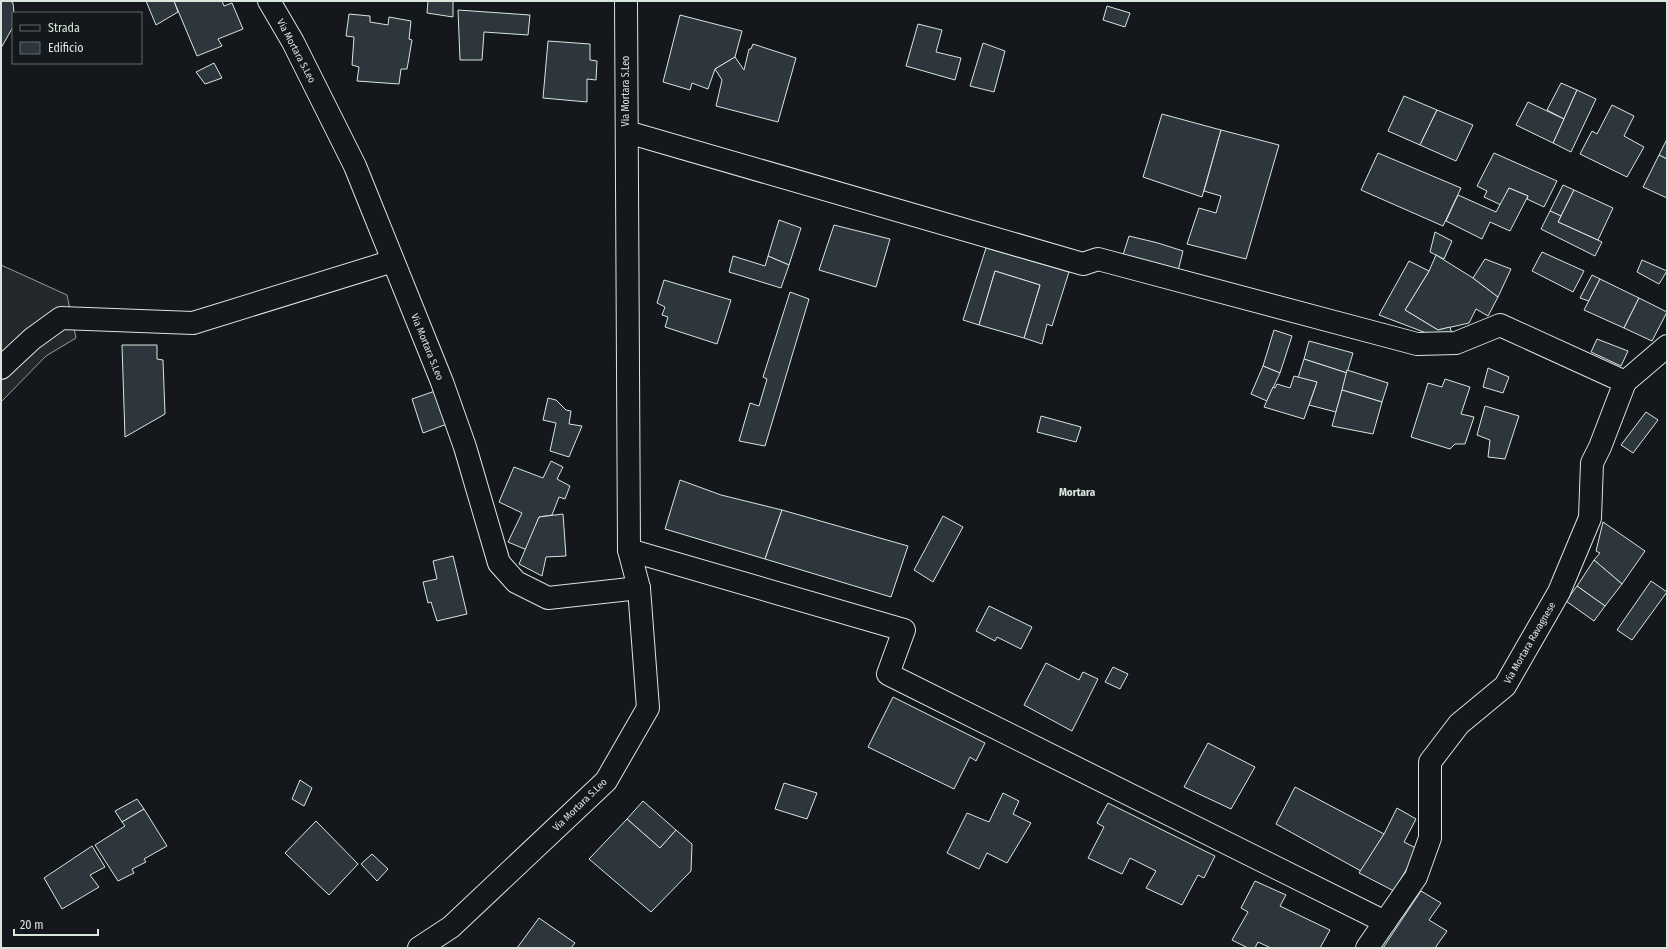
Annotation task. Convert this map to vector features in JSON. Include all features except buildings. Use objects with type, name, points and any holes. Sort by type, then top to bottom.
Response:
[{"type":"street","name":"Via Mortara S.Leo","points":[[269,1],[293,42],[355,166],[442,382],[465,447],[499,563],[516,582],[548,598],[639,588]]},
{"type":"street","name":"Via Mortara S.Leo","points":[[419,948],[451,927],[606,781],[648,708],[639,588],[629,550],[626,1]]},
{"type":"street","points":[[627,132],[1083,264],[1098,259],[1417,344],[1456,343],[1500,325],[1625,382]]},
{"type":"street","points":[[1,368],[32,339],[61,318],[193,323],[393,261]]},
{"type":"street","name":"Via Mortara Ravagnese","points":[[1367,948],[1416,877],[1430,838],[1430,762],[1460,724],[1505,686],[1559,592],[1590,518],[1592,463],[1600,447],[1625,382],[1667,346]]},
{"type":"street","points":[[629,550],[904,630],[888,674],[1385,922]]},
{"type":"shaded area","points":[[1,265],[67,295],[76,338],[46,356],[1,402]]},
{"type":"district","name":"Mortara","points":[[1077,492]]}]
